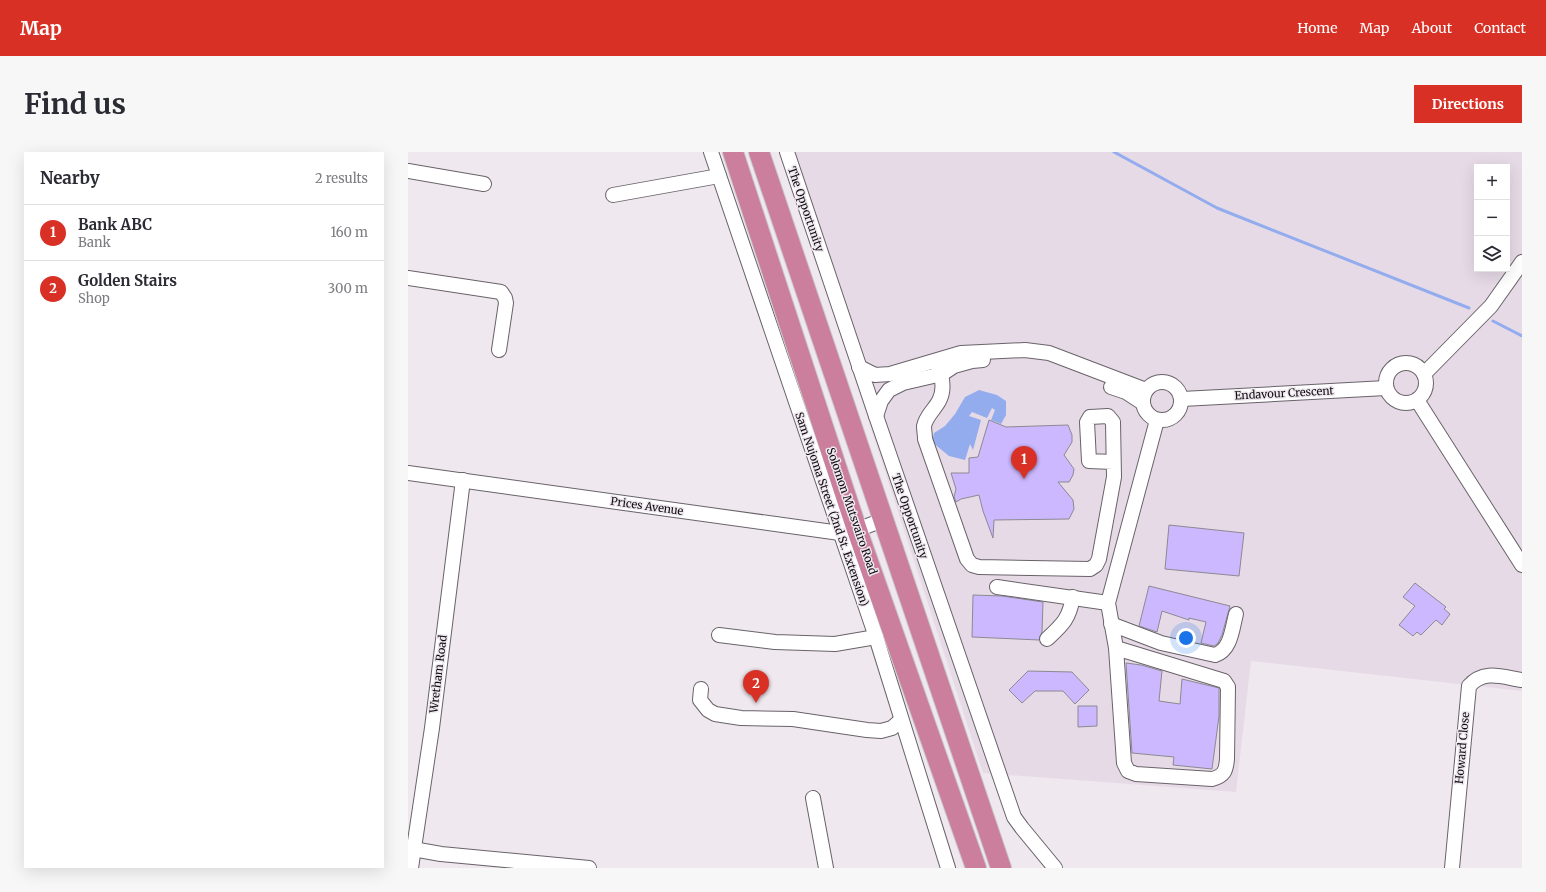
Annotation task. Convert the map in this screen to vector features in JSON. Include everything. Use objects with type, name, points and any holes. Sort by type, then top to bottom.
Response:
[{"type":"highway","name":"Solomon Mutsvairo Road","points":[[733,152],[848,532],[976,868]]},
{"type":"highway","points":[[759,152],[1001,868]]},
{"type":"street","name":"Sam Nujoma Street (2nd St. Extension)","points":[[711,152],[848,532],[876,637],[948,868]]},
{"type":"street","name":"The Opportunity","points":[[787,152],[859,367],[1014,817],[1055,868]]},
{"type":"street","points":[[408,171],[484,184]]},
{"type":"street","points":[[613,195],[719,176]]},
{"type":"street","points":[[1424,374],[1491,306],[1522,262]]},
{"type":"street","points":[[408,278],[501,292],[506,303],[499,350]]},
{"type":"street","points":[[876,416],[881,401],[889,390],[939,367],[961,353],[1025,350],[1049,353],[1145,396]]},
{"type":"street","points":[[1405,363],[1416,366],[1424,374],[1426,388],[1417,400],[1405,404],[1393,399],[1386,388],[1387,376],[1394,367],[1399,365],[1405,363]]},
{"type":"street","points":[[859,367],[875,375],[939,367]]},
{"type":"street","points":[[939,367],[942,389],[939,401],[930,412],[924,426],[925,439],[967,559],[972,564],[979,567],[1090,569],[1096,566],[1099,559],[1112,495],[1114,462]]},
{"type":"street","points":[[1156,383],[1167,383],[1177,389],[1182,399],[1179,411],[1170,420],[1157,420],[1147,414],[1145,396],[1156,383]]},
{"type":"street","name":"Endavour Crescent","points":[[1182,399],[1386,388]]},
{"type":"street","points":[[1417,400],[1522,565]]},
{"type":"street","points":[[1116,648],[1224,681],[1228,687],[1227,759],[1226,771],[1220,777],[1212,779],[1136,774],[1128,771],[1124,763],[1116,648],[1108,603],[1157,420]]},
{"type":"street","name":"Prices Avenue","points":[[408,473],[848,532]]},
{"type":"street","name":"Wretham Road","points":[[411,868],[413,849],[412,834],[432,728],[462,480]]},
{"type":"street","points":[[848,532],[884,519]]},
{"type":"street","points":[[997,587],[1108,603]]},
{"type":"street","points":[[1047,639],[1064,623],[1070,614],[1073,597]]},
{"type":"street","points":[[1111,624],[1161,643],[1215,656],[1222,653],[1228,643],[1236,614]]},
{"type":"street","points":[[719,635],[775,642],[835,644],[876,637]]},
{"type":"street","name":"Howard Close","points":[[1452,868],[1469,686],[1482,676],[1522,680]]},
{"type":"street","points":[[701,689],[700,700],[708,710],[715,714],[741,718],[793,719],[880,731],[892,728],[901,720]]},
{"type":"street","points":[[813,798],[826,868]]},
{"type":"street","points":[[413,849],[441,854],[589,868]]},
{"type":"shaded area","points":[[781,152],[1522,152],[1522,691],[1251,661],[1236,792],[983,773]]},
{"type":"water","points":[[979,390],[997,395],[1006,401],[1006,415],[1001,424],[991,420],[995,410],[992,408],[987,418],[972,412],[969,416],[981,420],[973,450],[970,444],[965,460],[949,456],[932,442],[934,433],[945,426],[955,414],[965,397]]},
{"type":"building","points":[[989,420],[1006,427],[1068,425],[1072,435],[1072,442],[1064,455],[1074,469],[1073,475],[1069,482],[1058,482],[1073,500],[1074,509],[1069,519],[994,520],[993,538],[979,495],[961,499],[956,502],[954,497],[956,489],[951,473],[969,473],[969,458],[978,457]]},
{"type":"building","points":[[1169,525],[1244,533],[1239,576],[1165,569]]},
{"type":"building","points":[[1415,583],[1446,607],[1444,609],[1450,614],[1442,625],[1436,620],[1421,635],[1417,632],[1413,636],[1399,625],[1415,606],[1403,597]]},
{"type":"building","points":[[1149,586],[1230,606],[1222,635],[1218,643],[1214,646],[1201,643],[1206,622],[1189,618],[1189,620],[1162,611],[1157,632],[1139,626]]},
{"type":"building","points":[[973,595],[1002,596],[1043,602],[1042,632],[1039,640],[972,637]]},
{"type":"building","points":[[1126,663],[1141,665],[1162,671],[1159,701],[1180,704],[1182,679],[1219,688],[1219,716],[1212,769],[1173,765],[1174,757],[1132,753]]},
{"type":"building","points":[[1028,671],[1072,672],[1089,690],[1075,704],[1063,691],[1035,691],[1022,703],[1009,690]]},
{"type":"building","points":[[1078,706],[1097,706],[1097,726],[1078,727]]},
{"type":"waterway","points":[[1114,152],[1217,208],[1469,308]]},
{"type":"waterway","points":[[1493,321],[1522,336]]},
{"type":"place","name":"Bank ABC","points":[[1024,479]]},
{"type":"place","name":"Golden Stairs","points":[[756,703]]}]
